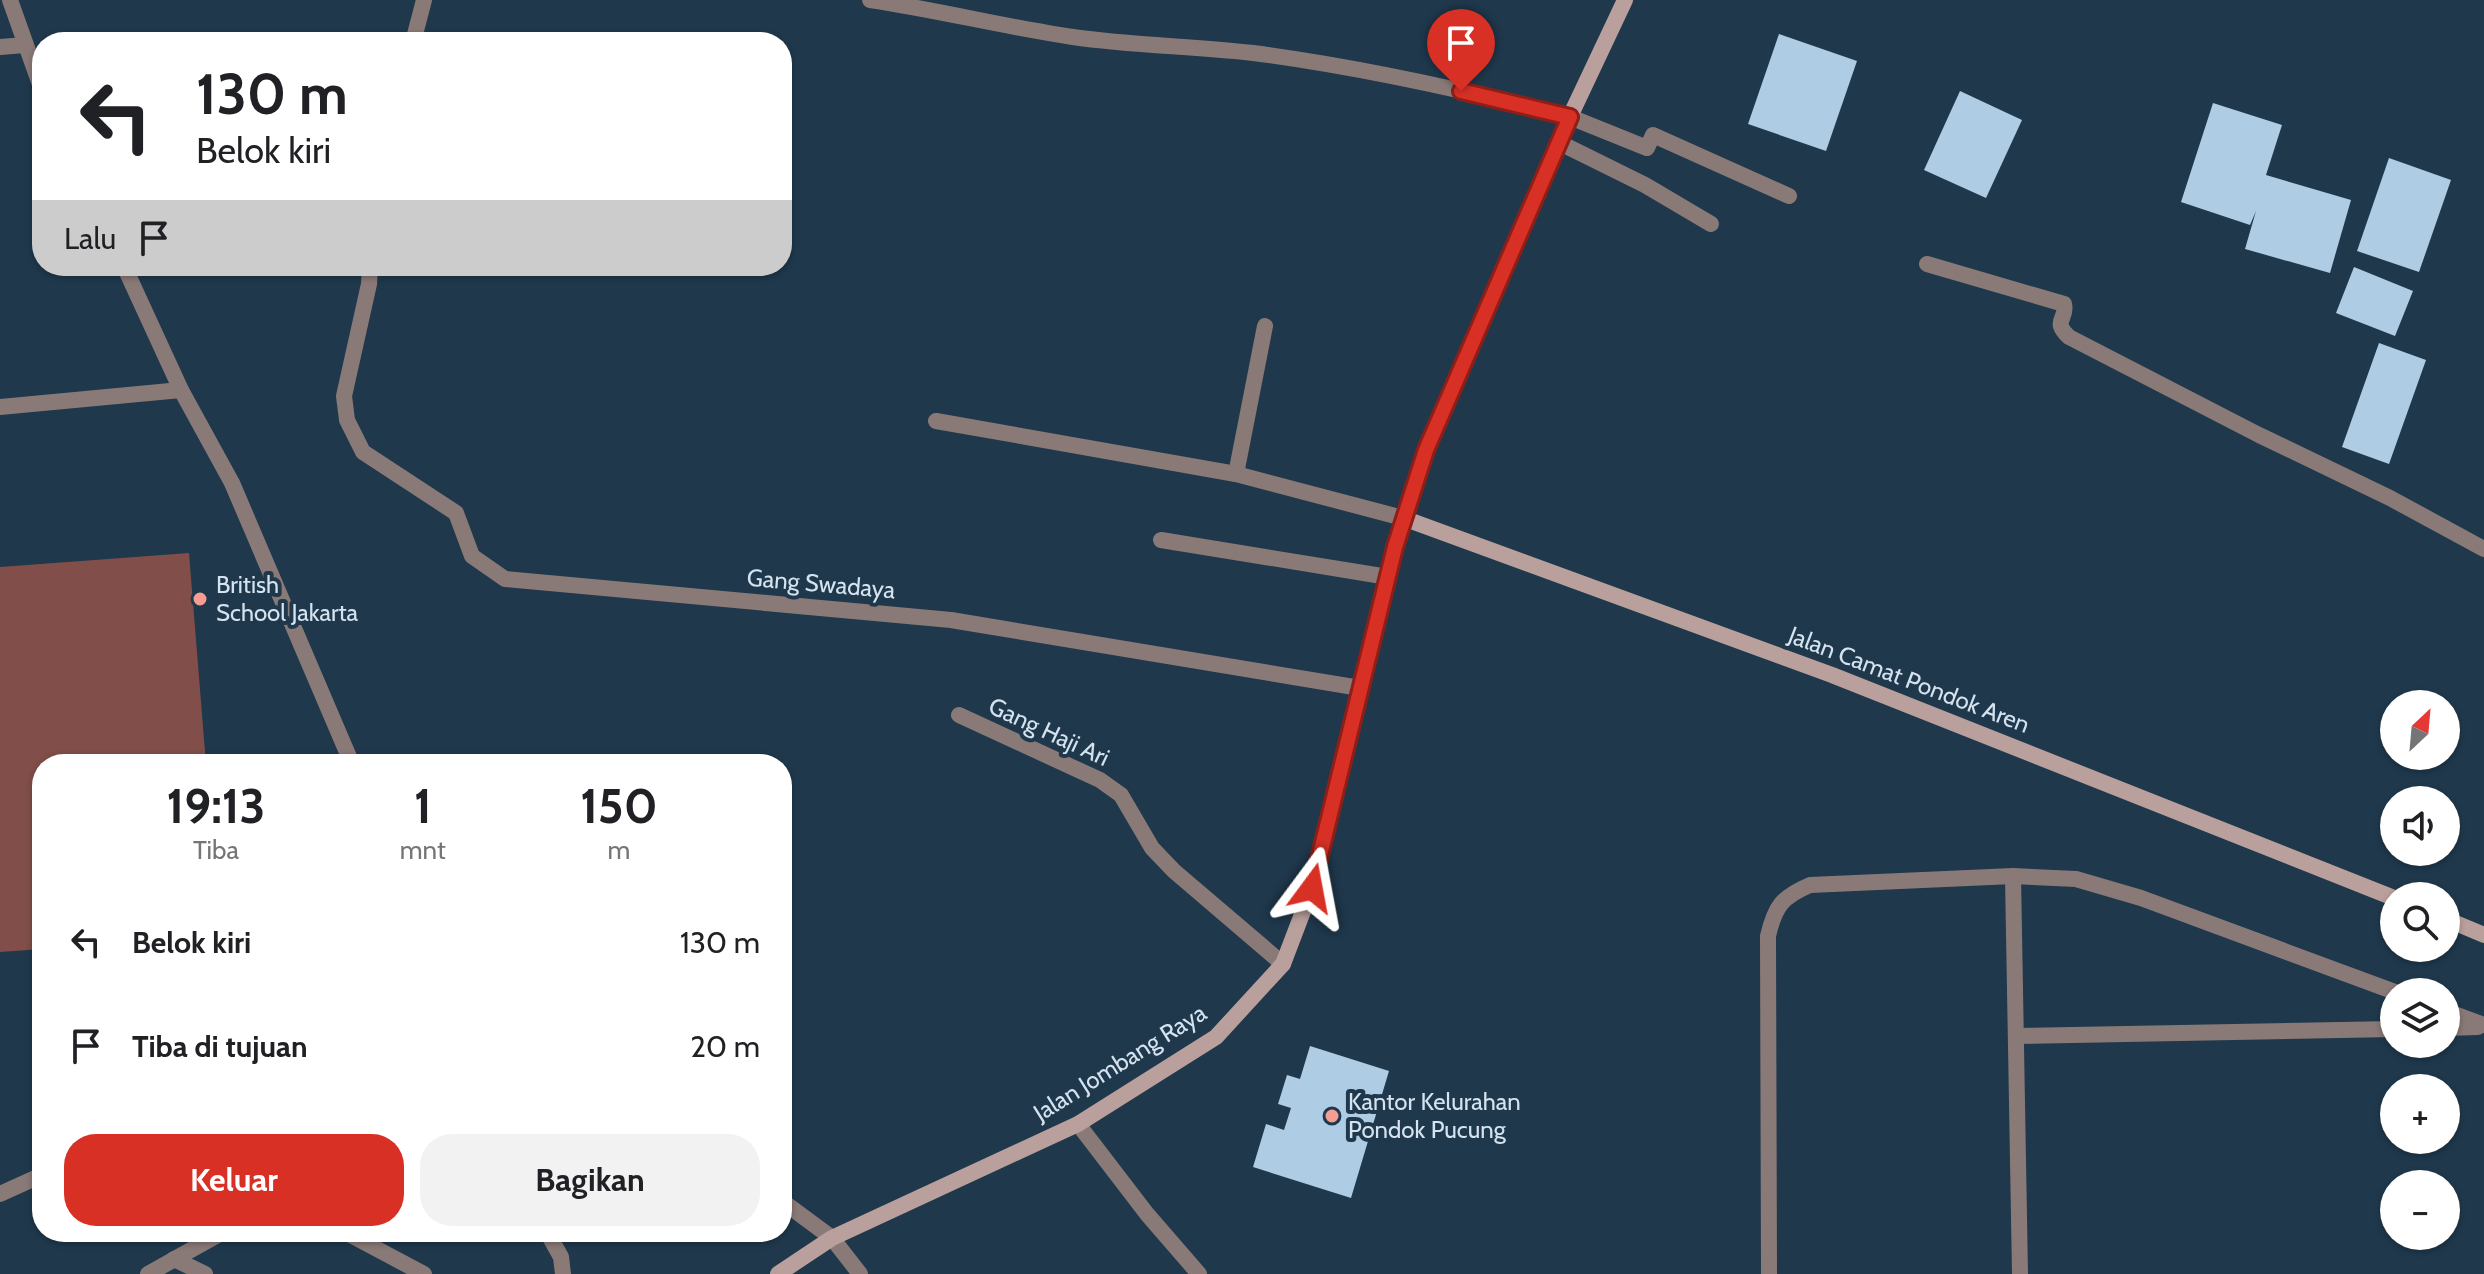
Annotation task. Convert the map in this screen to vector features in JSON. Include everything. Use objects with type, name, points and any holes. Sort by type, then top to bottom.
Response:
[{"type":"main road","name":"Jalan Jombang Raya","points":[[778,1274],[832,1238],[1078,1124],[1216,1037],[1283,964],[1312,888],[1403,518],[1426,450],[1558,142],[1625,0]]},
{"type":"main road","name":"Jalan Camat Pondok Aren","points":[[1403,518],[1832,675],[2380,892]]},
{"type":"main road","points":[[2460,925],[2484,935]]},
{"type":"street","points":[[10,0],[32,64]]},
{"type":"street","points":[[416,32],[424,0]]},
{"type":"street","points":[[870,0],[1073,37],[1260,54],[1370,72],[1491,97],[1570,117],[1647,148],[1653,135],[1789,196]]},
{"type":"street","points":[[0,47],[25,45]]},
{"type":"street","points":[[1558,142],[1645,185],[1711,224]]},
{"type":"street","points":[[1927,264],[2064,304],[2059,322],[2061,330],[2069,337],[2259,435],[2390,498],[2484,549]]},
{"type":"street","points":[[129,276],[181,390],[232,483],[350,754]]},
{"type":"street","name":"Gang Swadaya","points":[[369,276],[344,396],[347,420],[363,452],[456,513],[472,556],[505,579],[951,620],[1360,688]]},
{"type":"street","points":[[1236,474],[1265,326]]},
{"type":"street","points":[[0,407],[181,390]]},
{"type":"street","points":[[936,421],[1236,474],[1403,518]]},
{"type":"street","points":[[1161,540],[1388,577]]},
{"type":"street","name":"Gang Haji Ari","points":[[959,715],[1100,780],[1121,795],[1152,848],[1174,871],[1283,964]]},
{"type":"street","points":[[1769,1274],[1768,936],[1774,913],[1788,895],[1810,885],[2013,876],[2076,879],[2141,898],[2380,986]]},
{"type":"street","points":[[2013,876],[2020,1274]]},
{"type":"street","points":[[2460,1017],[2484,1026]]},
{"type":"street","points":[[2460,1027],[2484,1026]]},
{"type":"street","points":[[2016,1036],[2380,1029]]},
{"type":"street","points":[[1078,1124],[1147,1214],[1199,1274]]},
{"type":"street","points":[[0,1194],[32,1180]]},
{"type":"street","points":[[792,1208],[832,1238],[860,1274]]},
{"type":"street","points":[[148,1274],[205,1242]]},
{"type":"street","points":[[364,1242],[424,1274]]},
{"type":"street","points":[[553,1242],[561,1257],[563,1274]]},
{"type":"street","points":[[174,1259],[205,1274]]},
{"type":"shaded area","points":[[189,553],[205,754],[32,754],[32,950],[0,952],[0,567]]},
{"type":"building","points":[[1779,34],[1857,61],[1826,151],[1748,124]]},
{"type":"building","points":[[1960,91],[2022,120],[1986,198],[1924,170]]},
{"type":"building","points":[[2213,103],[2282,125],[2266,175],[2351,200],[2330,273],[2245,249],[2256,211],[2250,225],[2181,202]]},
{"type":"building","points":[[2389,158],[2451,180],[2419,272],[2357,251]]},
{"type":"building","points":[[2354,267],[2413,291],[2395,336],[2336,313]]},
{"type":"building","points":[[2379,343],[2426,360],[2389,464],[2342,447]]},
{"type":"building","name":"Kantor Kelurahan Pondok Pucung","points":[[1310,1046],[1389,1071],[1351,1198],[1253,1167],[1266,1124],[1284,1130],[1291,1108],[1278,1104],[1287,1075],[1300,1079]]},
{"type":"place","name":"British School Jakarta","points":[[200,599]]},
{"type":"place","name":"Kantor Kelurahan Pondok Pucung","points":[[1332,1116]]},
{"type":"route","points":[[1312,888],[1410,495],[1426,450],[1570,117],[1461,91]]}]
